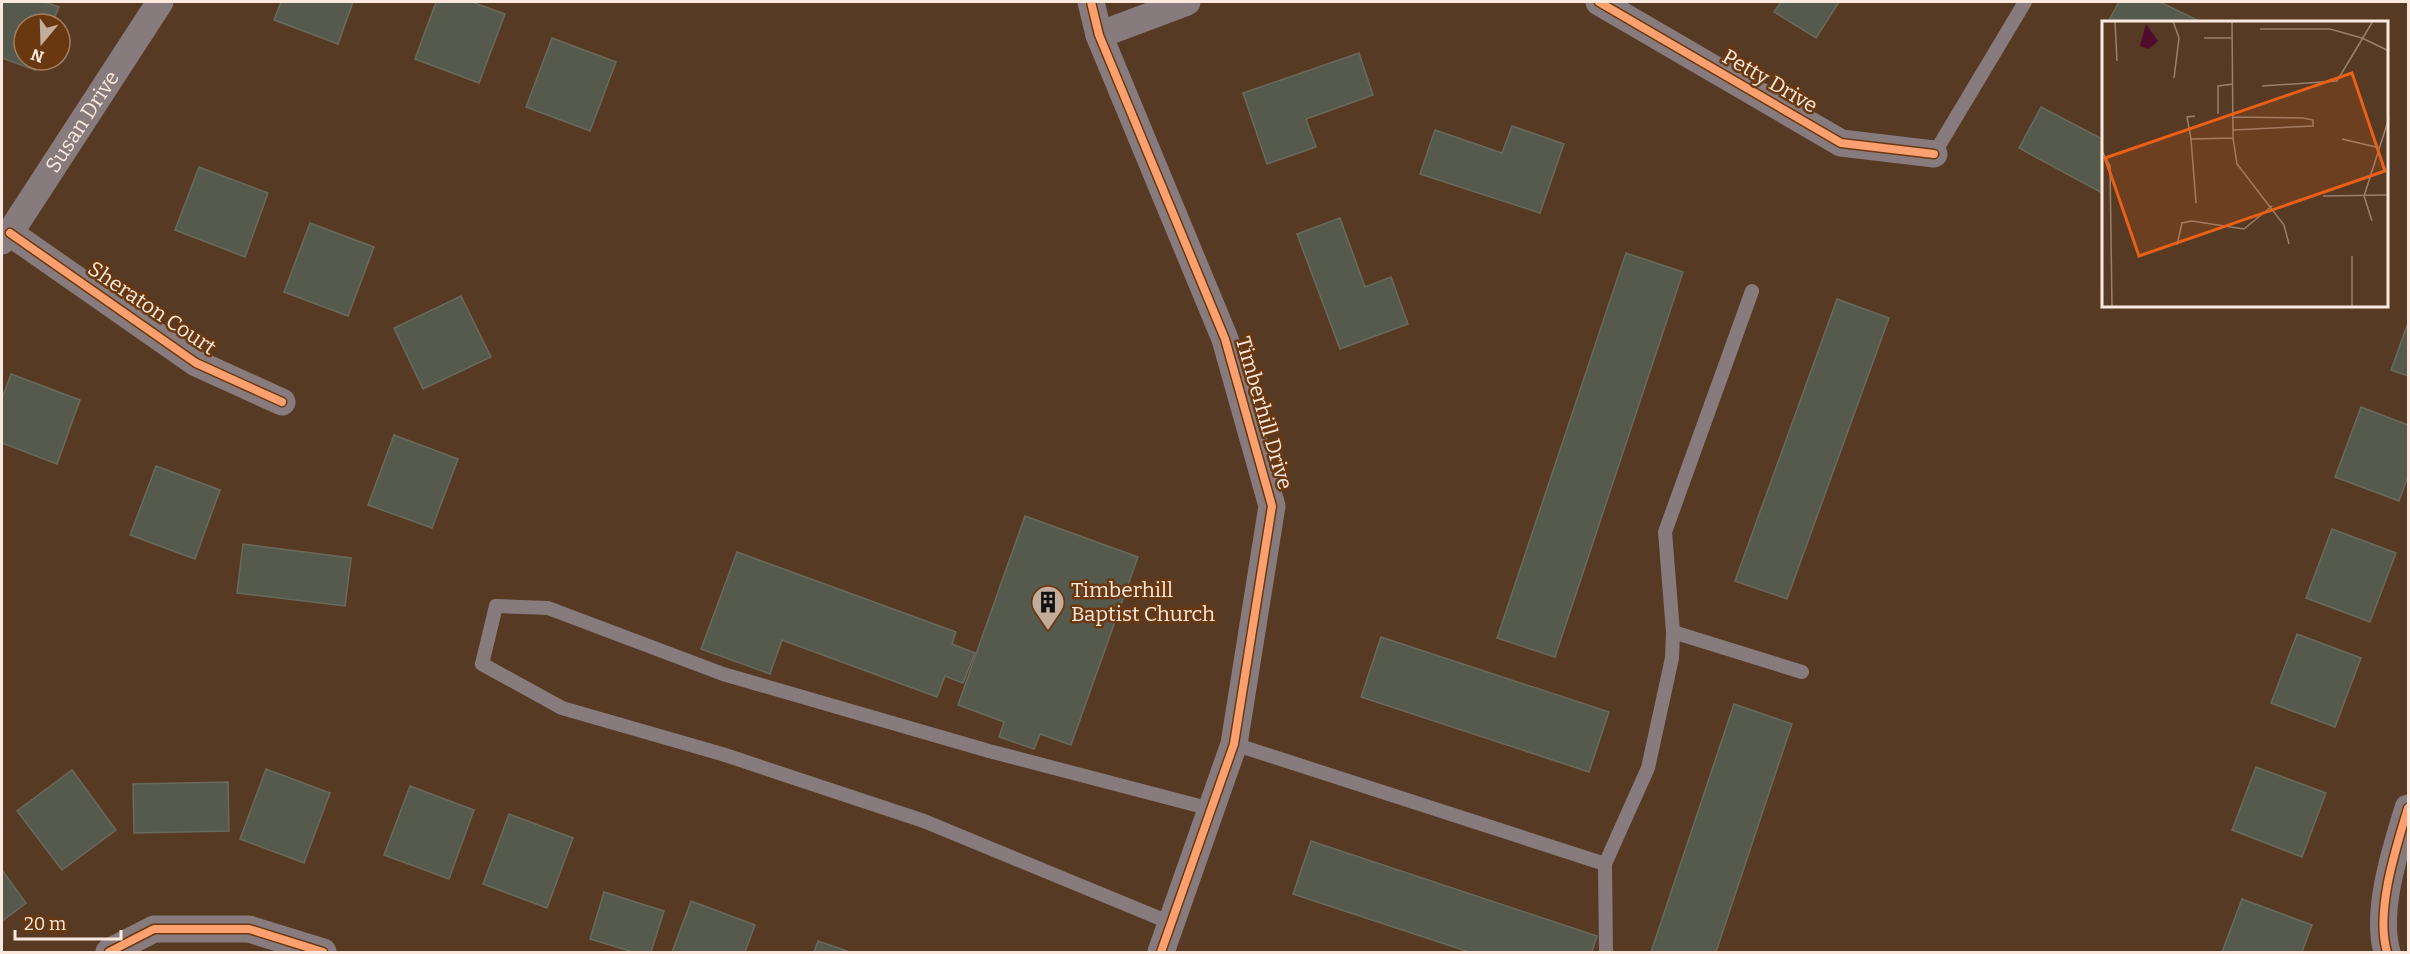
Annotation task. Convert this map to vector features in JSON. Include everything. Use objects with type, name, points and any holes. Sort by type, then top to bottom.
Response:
[{"type":"street","name":"Susan Drive","points":[[6,237],[160,2]]},
{"type":"street","name":"Timberhill Drive","points":[[1090,2],[1099,35],[1225,339],[1272,506],[1234,744],[1161,952]]},
{"type":"street","points":[[1099,35],[1187,2]]},
{"type":"street","name":"Petty Drive","points":[[1599,2],[1841,143],[1934,154]]},
{"type":"street","name":"Sheraton Court","points":[[6,237],[196,363],[282,402]]},
{"type":"street","points":[[2387,952],[2383,937],[2391,864],[2409,808]]},
{"type":"street","points":[[109,952],[154,929],[249,929],[323,952]]},
{"type":"lane","points":[[1934,154],[2025,2]]},
{"type":"lane","points":[[1606,952],[1605,864],[1648,768],[1672,658],[1673,632],[1665,532],[1752,291]]},
{"type":"lane","points":[[1171,923],[924,821],[722,754],[562,708],[482,664],[496,606],[548,608],[723,674],[989,751],[1211,810]]},
{"type":"lane","points":[[1673,632],[1802,672]]},
{"type":"lane","points":[[1234,744],[1605,864]]},
{"type":"building","points":[[2,2],[45,2],[59,7],[57,12],[12,12],[12,62],[2,58]]},
{"type":"building","points":[[281,2],[353,2],[338,44],[274,20]]},
{"type":"building","points":[[436,2],[472,2],[505,14],[479,83],[415,59]]},
{"type":"building","points":[[1781,2],[1839,2],[1816,38],[1774,12]]},
{"type":"building","points":[[2119,2],[2160,2],[2199,21],[2109,21]]},
{"type":"building","points":[[552,38],[616,62],[590,131],[526,107]]},
{"type":"building","points":[[1359,53],[1373,95],[1306,119],[1316,147],[1267,164],[1243,93]]},
{"type":"building","points":[[2041,107],[2102,139],[2102,193],[2019,148]]},
{"type":"building","points":[[1512,126],[1564,144],[1540,213],[1420,174],[1435,130],[1502,153]]},
{"type":"building","points":[[199,167],[268,193],[245,257],[175,230]]},
{"type":"building","points":[[1340,218],[1365,287],[1391,277],[1408,324],[1340,349],[1297,234]]},
{"type":"building","points":[[310,223],[374,247],[348,316],[284,292]]},
{"type":"building","points":[[1626,253],[1683,272],[1555,657],[1497,638]]},
{"type":"building","points":[[461,296],[491,357],[423,389],[394,328]]},
{"type":"building","points":[[1837,299],[1889,318],[1787,599],[1735,581]]},
{"type":"building","points":[[2408,323],[2408,376],[2391,370]]},
{"type":"building","points":[[11,374],[80,400],[57,464],[2,443],[2,399]]},
{"type":"building","points":[[2361,407],[2408,425],[2408,476],[2399,501],[2335,477]]},
{"type":"building","points":[[394,435],[458,459],[432,528],[368,505]]},
{"type":"building","points":[[156,466],[220,490],[195,559],[130,535]]},
{"type":"building","name":"Timberhill Baptist Church","points":[[1025,516],[1138,557],[1071,745],[1040,734],[1034,749],[999,737],[1004,722],[958,705]]},
{"type":"building","points":[[2332,529],[2396,553],[2370,622],[2306,598]]},
{"type":"building","points":[[243,544],[351,558],[345,606],[237,593]]},
{"type":"building","points":[[737,552],[956,632],[952,644],[975,653],[963,683],[945,676],[937,697],[782,640],[770,674],[701,649]]},
{"type":"building","points":[[2297,634],[2361,658],[2335,727],[2271,703]]},
{"type":"building","points":[[1381,637],[1609,712],[1589,772],[1361,697]]},
{"type":"building","points":[[1734,704],[1792,724],[1716,952],[1651,952]]},
{"type":"building","points":[[2256,767],[2326,793],[2302,857],[2232,830]]},
{"type":"building","points":[[266,769],[330,793],[304,863],[240,839]]},
{"type":"building","points":[[72,770],[116,830],[62,870],[17,811]]},
{"type":"building","points":[[228,782],[229,831],[134,833],[133,784]]},
{"type":"building","points":[[410,786],[474,810],[449,879],[384,855]]},
{"type":"building","points":[[509,814],[573,838],[547,908],[483,884]]},
{"type":"building","points":[[1311,841],[1597,936],[1592,952],[1469,952],[1293,894]]},
{"type":"building","points":[[2,870],[26,903],[2,921]]},
{"type":"building","points":[[604,892],[664,911],[651,952],[633,952],[590,939]]},
{"type":"building","points":[[2242,899],[2312,925],[2302,952],[2222,952]]},
{"type":"building","points":[[691,901],[755,925],[745,952],[672,952]]},
{"type":"building","points":[[818,941],[850,952],[814,952]]},
{"type":"cycle path","points":[[1091,2],[1099,35],[1225,339],[1272,506],[1234,744],[1161,952]]},
{"type":"cycle path","points":[[1599,2],[1841,143],[1934,154]]},
{"type":"cycle path","points":[[10,233],[196,363],[282,402]]},
{"type":"cycle path","points":[[2387,952],[2384,936],[2385,899],[2393,860],[2408,808]]},
{"type":"cycle path","points":[[109,952],[154,929],[249,929],[323,952]]},
{"type":"place","name":"Timberhill Baptist Church","points":[[1048,631]]}]
